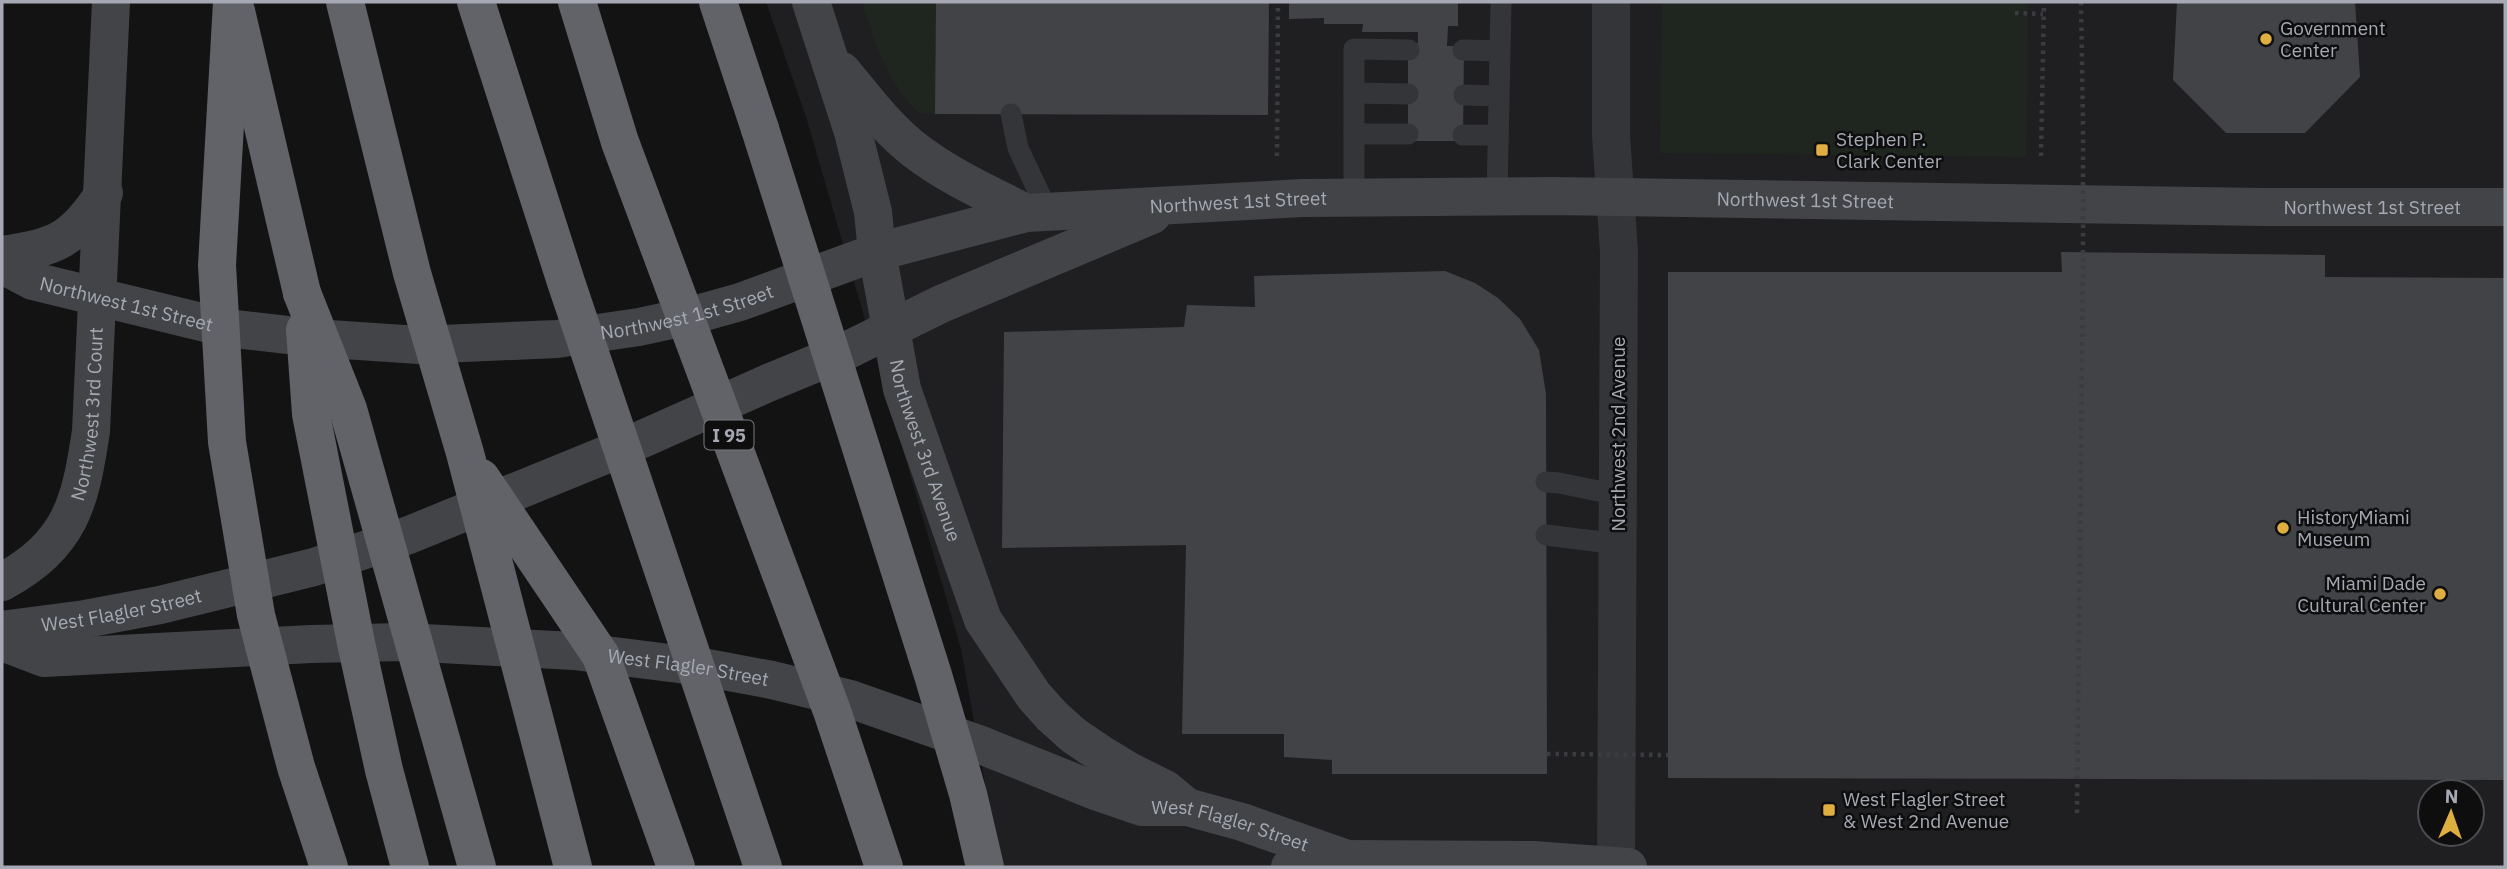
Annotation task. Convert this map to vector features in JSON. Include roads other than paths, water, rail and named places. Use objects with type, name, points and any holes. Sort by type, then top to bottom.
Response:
[{"type":"highway","points":[[233,2],[302,293],[348,409],[477,867]]},
{"type":"highway","points":[[233,2],[217,265],[227,442],[257,615],[296,767],[329,867]]},
{"type":"highway","points":[[345,2],[412,273],[464,453],[573,867]]},
{"type":"highway","points":[[476,2],[566,282],[763,867]]},
{"type":"highway","name":"I 95","points":[[577,2],[620,142],[832,711],[884,867]]},
{"type":"highway","points":[[718,2],[933,675],[968,794],[985,867]]},
{"type":"highway","points":[[302,293],[311,414],[384,770],[410,867]]},
{"type":"highway","points":[[464,453],[601,656],[676,867]]},
{"type":"main road","name":"Northwest 3rd Court","points":[[2,582],[23,570],[51,546],[65,528],[75,508],[84,477],[91,431],[111,2]]},
{"type":"main road","name":"Northwest 3rd Avenue","points":[[811,2],[853,132],[869,198],[902,389],[983,620],[1034,696],[1052,716],[1092,748],[1165,789],[1187,807]]},
{"type":"main road","points":[[827,53],[877,114],[915,150],[961,180],[1037,213]]},
{"type":"main road","points":[[2,254],[36,251],[58,242],[89,216],[104,193]]},
{"type":"main road","name":"Northwest 1st Street","points":[[2,265],[33,281],[200,323],[269,334],[419,345],[533,342],[639,327],[740,302],[877,252],[942,233],[1037,213],[1262,200],[1615,196],[2505,208]]},
{"type":"main road","name":"West Flagler Street","points":[[2,630],[85,619],[160,605],[278,577],[365,551],[503,499],[815,365],[941,304],[1173,206]]},
{"type":"main road","name":"West Flagler Street","points":[[2,642],[44,657],[404,642],[638,657],[772,680],[850,699],[981,745],[1098,793],[1142,807],[1187,807],[1242,822],[1347,863]]},
{"type":"main road","name":"West Flagler Street","points":[[1290,867],[1347,863],[1533,860],[1620,867]]},
{"type":"street","name":"Northwest 2nd Avenue","points":[[1611,2],[1611,116],[1619,252],[1620,867]]},
{"type":"lane","points":[[1497,197],[1501,2]]},
{"type":"lane","points":[[1354,198],[1354,50],[1409,50]]},
{"type":"lane","points":[[1463,50],[1500,51]]},
{"type":"lane","points":[[1354,93],[1408,94]]},
{"type":"lane","points":[[1464,95],[1499,96]]},
{"type":"lane","points":[[1011,114],[1037,213]]},
{"type":"lane","points":[[1354,134],[1408,134]]},
{"type":"lane","points":[[1463,135],[1498,135]]},
{"type":"lane","points":[[1546,482],[1618,495]]},
{"type":"lane","points":[[1546,534],[1618,544]]},
{"type":"place","name":"Government Center","points":[[2266,39]]},
{"type":"place","name":"Stephen P. Clark Center","points":[[1822,150]]},
{"type":"place","name":"HistoryMiami Museum","points":[[2283,528]]},
{"type":"place","name":"Miami Dade Cultural Center","points":[[2440,594]]},
{"type":"place","name":"West Flagler Street & West 2nd Avenue","points":[[1829,810]]}]
